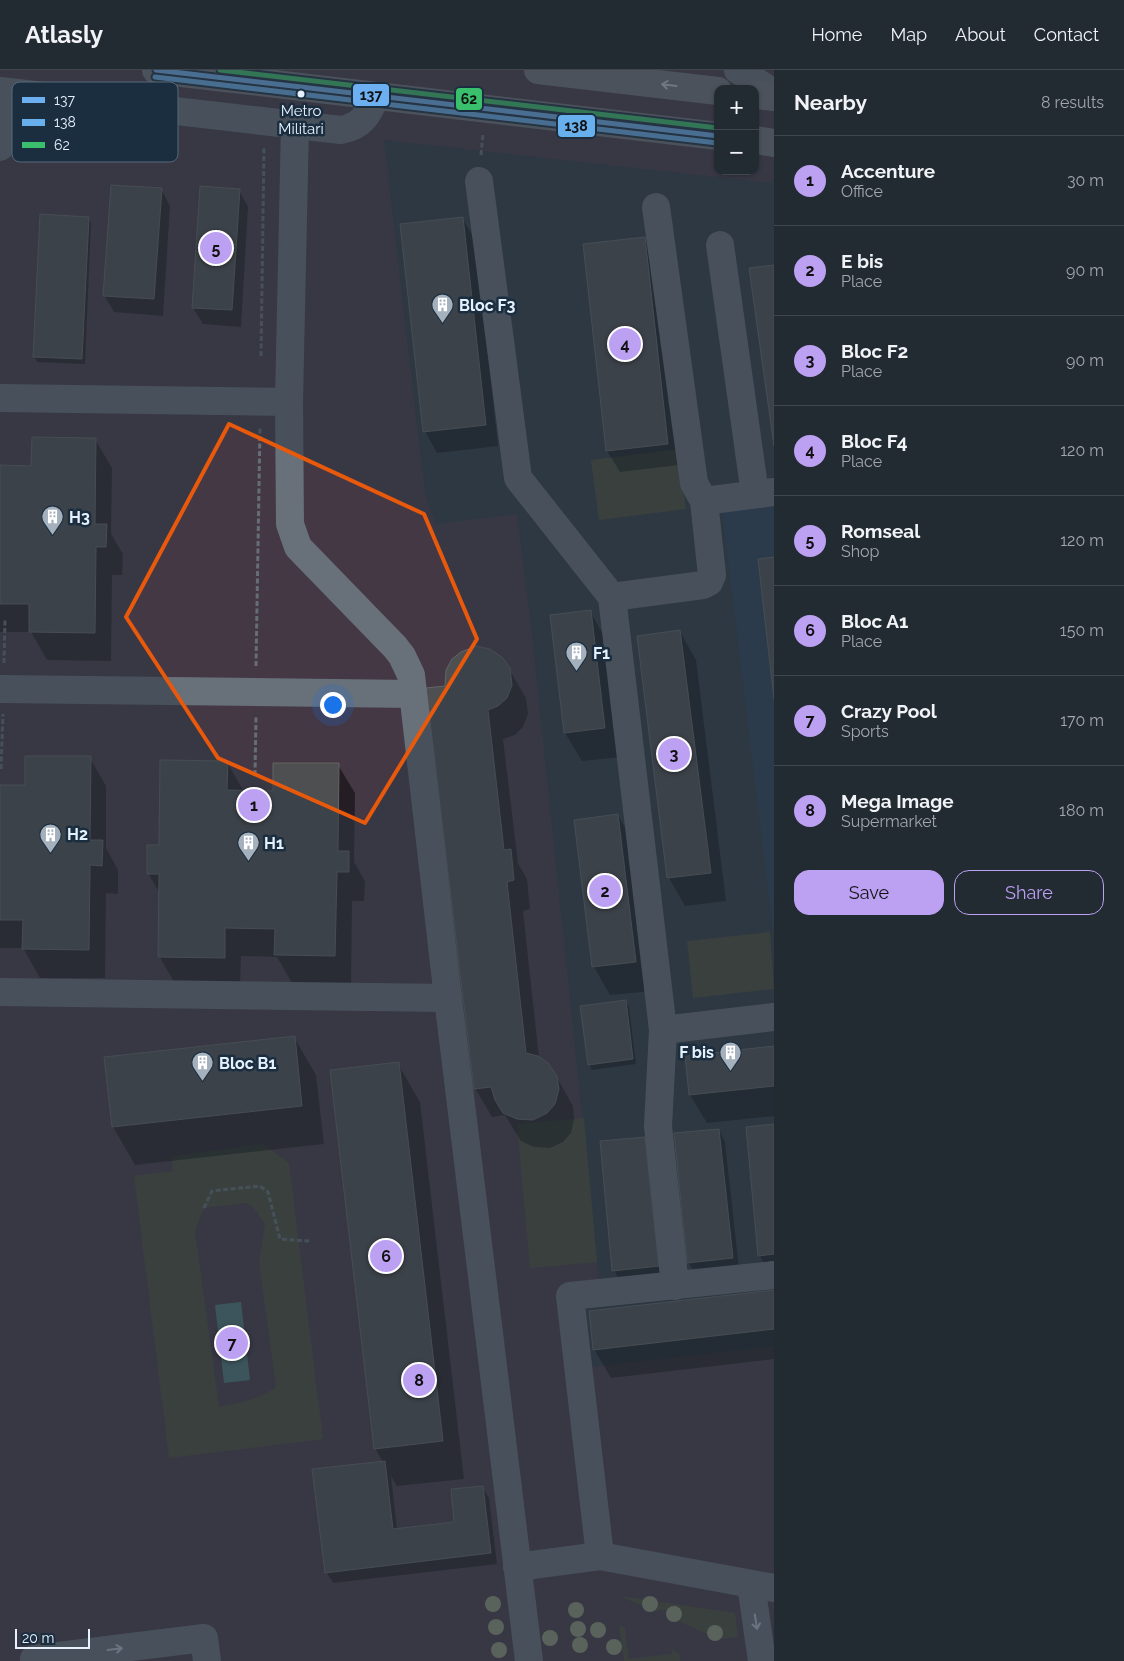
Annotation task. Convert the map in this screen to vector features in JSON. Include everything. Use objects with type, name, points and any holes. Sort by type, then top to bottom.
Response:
[{"type":"main road","points":[[156,70],[714,136]]},
{"type":"main road","points":[[538,70],[714,91]]},
{"type":"main road","points":[[759,95],[774,97]]},
{"type":"main road","points":[[759,140],[774,142]]},
{"type":"street","points":[[738,70],[774,93]]},
{"type":"street","points":[[178,117],[341,130],[362,123],[368,115],[376,96]]},
{"type":"street","points":[[0,147],[6,105]]},
{"type":"street","points":[[295,125],[288,510],[293,537],[298,547],[402,656],[411,675],[448,998],[529,1661]]},
{"type":"street","points":[[479,181],[518,478],[612,597],[663,1030],[658,1126],[675,1286]]},
{"type":"street","points":[[612,597],[682,589],[709,582],[712,575],[704,501],[694,483],[656,207]]},
{"type":"street","points":[[704,501],[764,493],[720,245]]},
{"type":"street","points":[[0,398],[289,402]]},
{"type":"street","points":[[0,689],[413,694]]},
{"type":"street","points":[[0,992],[448,998]]},
{"type":"street","points":[[663,1030],[774,1017]]},
{"type":"street","points":[[600,1556],[570,1296],[774,1275]]},
{"type":"street","points":[[516,1561],[600,1556],[762,1586],[762,1661]]},
{"type":"street","points":[[512,1661],[506,1609],[516,1561]]},
{"type":"street","points":[[34,1661],[34,1659],[204,1638],[207,1661]]},
{"type":"path","points":[[479,181],[485,109]]},
{"type":"path","points":[[255,775],[256,692]]},
{"type":"path","points":[[204,1208],[212,1192],[260,1186],[268,1192],[280,1239],[309,1241]]},
{"type":"highlighted area","points":[[229,424],[424,514],[477,639],[365,823],[218,758],[126,617]]},
{"type":"shaded area","points":[[0,70],[774,70],[774,177],[771,183],[384,140],[425,494],[436,524],[517,514],[530,616],[599,1279],[562,1283],[573,1369],[774,1346],[774,1661],[0,1661]]},
{"type":"shaded area","points":[[678,449],[686,509],[599,520],[591,460]]},
{"type":"shaded area","points":[[774,501],[774,938],[722,507]]},
{"type":"shaded area","points":[[770,932],[774,989],[693,998],[687,941]]},
{"type":"shaded area","points":[[584,1118],[597,1262],[530,1268],[517,1124]]},
{"type":"shaded area","points":[[263,1144],[289,1163],[323,1439],[169,1458],[134,1176],[173,1171],[171,1156]],"holes":[[[246,1203],[253,1207],[265,1224],[259,1262],[276,1387],[256,1398],[219,1407],[195,1231],[204,1208]]]},
{"type":"shaded area","points":[[241,1302],[250,1380],[224,1383],[215,1305]]},
{"type":"shaded area","points":[[620,1596],[735,1613],[738,1637],[719,1639],[669,1617],[667,1610],[654,1611]]},
{"type":"shaded area","points":[[619,1625],[625,1628],[629,1659],[672,1654],[672,1650],[679,1653],[680,1661],[624,1661]]},
{"type":"building","points":[[111,185],[162,188],[154,299],[103,296]]},
{"type":"building","points":[[200,186],[240,189],[232,310],[192,308]]},
{"type":"building","points":[[40,214],[89,217],[82,359],[33,357]]},
{"type":"building","name":"Bloc F3","points":[[463,217],[486,425],[423,432],[400,224]]},
{"type":"building","points":[[645,237],[668,444],[606,451],[583,244]]},
{"type":"building","points":[[774,265],[774,446],[749,268]]},
{"type":"building","name":"H3","points":[[32,437],[96,438],[95,524],[107,524],[106,547],[96,547],[95,633],[29,632],[29,604],[0,604],[0,465],[31,466]]},
{"type":"building","points":[[774,557],[774,699],[758,559]]},
{"type":"building","name":"F1","points":[[591,610],[605,728],[564,733],[550,615]]},
{"type":"building","points":[[680,630],[711,873],[667,878],[637,636]]},
{"type":"building","points":[[476,646],[490,649],[503,658],[510,668],[512,685],[507,698],[498,706],[488,710],[504,850],[511,849],[514,880],[507,882],[526,1053],[538,1056],[548,1063],[557,1076],[559,1089],[555,1104],[547,1113],[533,1120],[517,1119],[503,1113],[495,1100],[491,1087],[474,1089],[426,688],[445,686],[446,670],[452,659],[461,652]]},
{"type":"building","name":"H2","points":[[25,756],[91,756],[90,840],[103,840],[102,866],[90,865],[89,950],[22,949],[23,920],[0,920],[0,785],[25,785]]},
{"type":"building","name":"H1","points":[[160,760],[228,761],[227,790],[273,791],[273,763],[339,763],[338,851],[349,851],[349,872],[337,872],[335,956],[274,955],[275,929],[225,928],[225,958],[158,957],[159,874],[147,874],[147,845],[159,845]]},
{"type":"building","points":[[618,814],[636,962],[592,967],[574,820]]},
{"type":"building","points":[[626,1000],[633,1059],[588,1065],[580,1006]]},
{"type":"building","name":"Bloc B1","points":[[295,1036],[302,1106],[112,1127],[104,1057]]},
{"type":"building","name":"F bis","points":[[774,1046],[774,1086],[689,1095],[685,1056]]},
{"type":"building","points":[[399,1062],[443,1441],[374,1449],[330,1070]]},
{"type":"building","points":[[774,1124],[774,1254],[758,1256],[746,1127]]},
{"type":"building","points":[[719,1129],[733,1258],[687,1263],[674,1133]]},
{"type":"building","points":[[645,1137],[659,1266],[612,1271],[600,1141]]},
{"type":"building","points":[[774,1290],[774,1329],[593,1350],[589,1311]]},
{"type":"building","points":[[385,1461],[393,1529],[454,1522],[451,1489],[483,1486],[491,1553],[325,1573],[312,1469]]},
{"type":"transit line","name":"137","points":[[156,70],[714,136]]},
{"type":"transit line","name":"62","points":[[220,70],[714,128]]},
{"type":"transit line","name":"138","points":[[155,77],[714,143]]},
{"type":"place","name":"Metro Militari","points":[[301,94]]},
{"type":"place","name":"Romseal","points":[[216,248]]},
{"type":"place","name":"Bloc F3","points":[[443,324]]},
{"type":"place","name":"Bloc F4","points":[[625,344]]},
{"type":"place","name":"H3","points":[[53,536]]},
{"type":"place","name":"F1","points":[[577,672]]},
{"type":"place","name":"Bloc F2","points":[[674,754]]},
{"type":"place","name":"Accenture","points":[[254,805]]},
{"type":"place","name":"H2","points":[[51,853]]},
{"type":"place","name":"H1","points":[[248,862]]},
{"type":"place","name":"E bis","points":[[605,891]]},
{"type":"place","name":"F bis","points":[[730,1071]]},
{"type":"place","name":"Bloc B1","points":[[203,1082]]},
{"type":"place","name":"Bloc A1","points":[[386,1256]]},
{"type":"place","name":"Crazy Pool","points":[[232,1343]]},
{"type":"place","name":"Mega Image","points":[[419,1380]]}]
